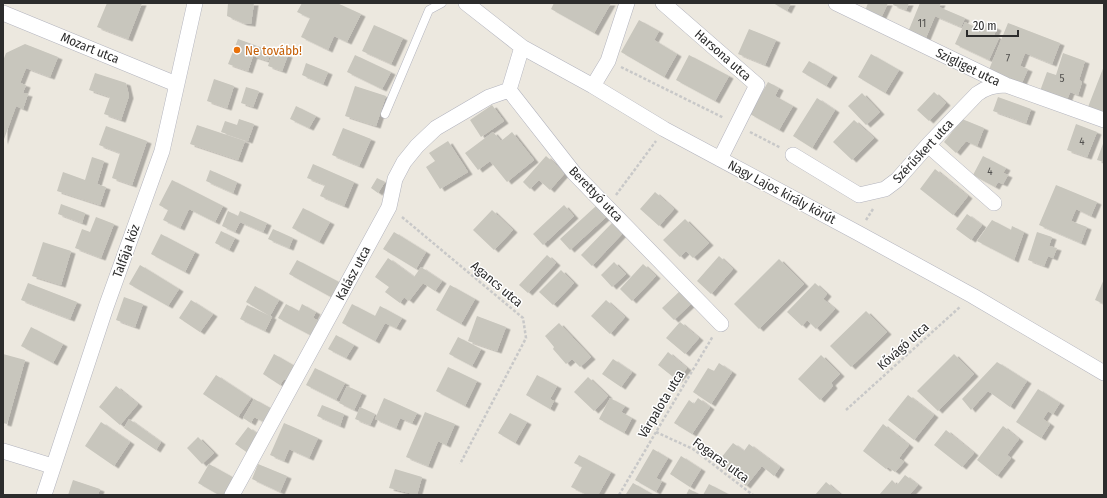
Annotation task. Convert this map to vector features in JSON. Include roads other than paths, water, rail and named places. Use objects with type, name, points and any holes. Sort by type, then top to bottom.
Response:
[{"type":"street","name":"Talfája köz","points":[[44,495],[52,466],[106,307],[162,151],[195,3]]},
{"type":"street","name":"Nagy Lajos király körút","points":[[466,3],[522,47],[593,86],[664,129],[973,296],[1104,373]]},
{"type":"street","points":[[593,86],[608,61],[627,3]]},
{"type":"street","name":"Harsona utca","points":[[663,3],[757,85],[736,124],[720,159]]},
{"type":"street","name":"Szigliget utca","points":[[836,3],[1006,85],[1104,120]]},
{"type":"street","name":"Mozart utca","points":[[3,13],[176,84]]},
{"type":"street","points":[[509,90],[522,47]]},
{"type":"street","name":"Szérűskert utca","points":[[793,155],[859,195],[885,190],[897,180],[976,94],[989,87],[1006,85]]},
{"type":"street","name":"Berettyó utca","points":[[509,90],[574,173],[721,324]]},
{"type":"street","name":"Kalász utca","points":[[239,493],[389,207],[395,178],[404,162],[417,146],[436,128],[489,97],[509,90]]},
{"type":"street","points":[[928,145],[994,203]]},
{"type":"street","points":[[3,452],[52,466]]},
{"type":"lane","points":[[385,114],[429,10],[442,3]]},
{"type":"place","name":"Ne tovább!","points":[[237,50]]}]
